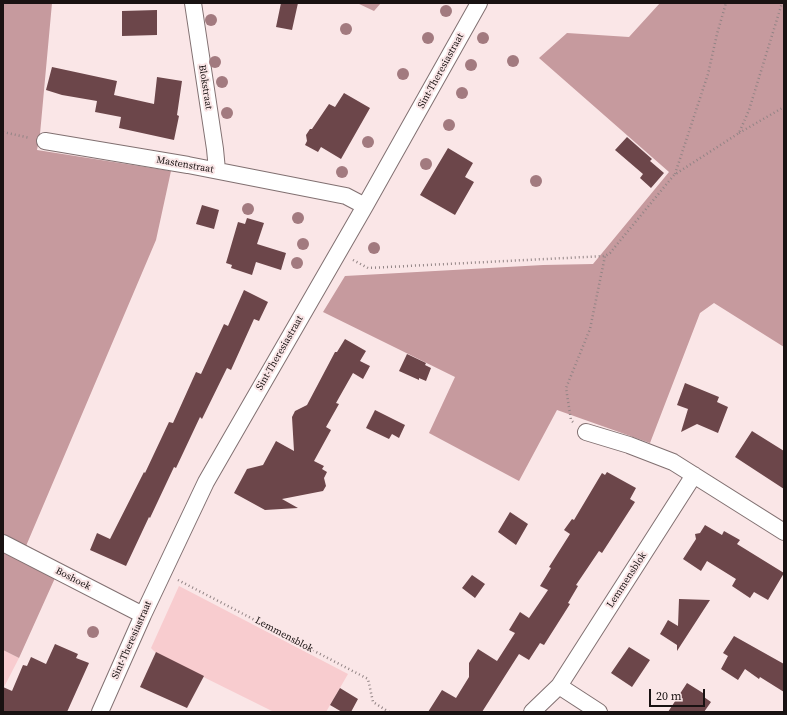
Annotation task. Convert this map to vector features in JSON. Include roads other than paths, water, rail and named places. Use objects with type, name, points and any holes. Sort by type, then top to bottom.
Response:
[{"type":"street","name":"Blokstraat","points":[[193,3],[217,170]]},
{"type":"street","name":"Sint-Theresiastraat","points":[[100,712],[143,615],[206,482],[365,206],[479,3]]},
{"type":"street","name":"Mastenstraat","points":[[45,141],[217,170],[346,196],[365,206]]},
{"type":"street","points":[[586,432],[629,445],[673,462],[784,532]]},
{"type":"street","name":"Lemmensblok","points":[[532,712],[559,686],[694,475]]},
{"type":"street","name":"Boshoek","points":[[3,543],[143,615]]},
{"type":"street","points":[[559,686],[599,712]]}]
